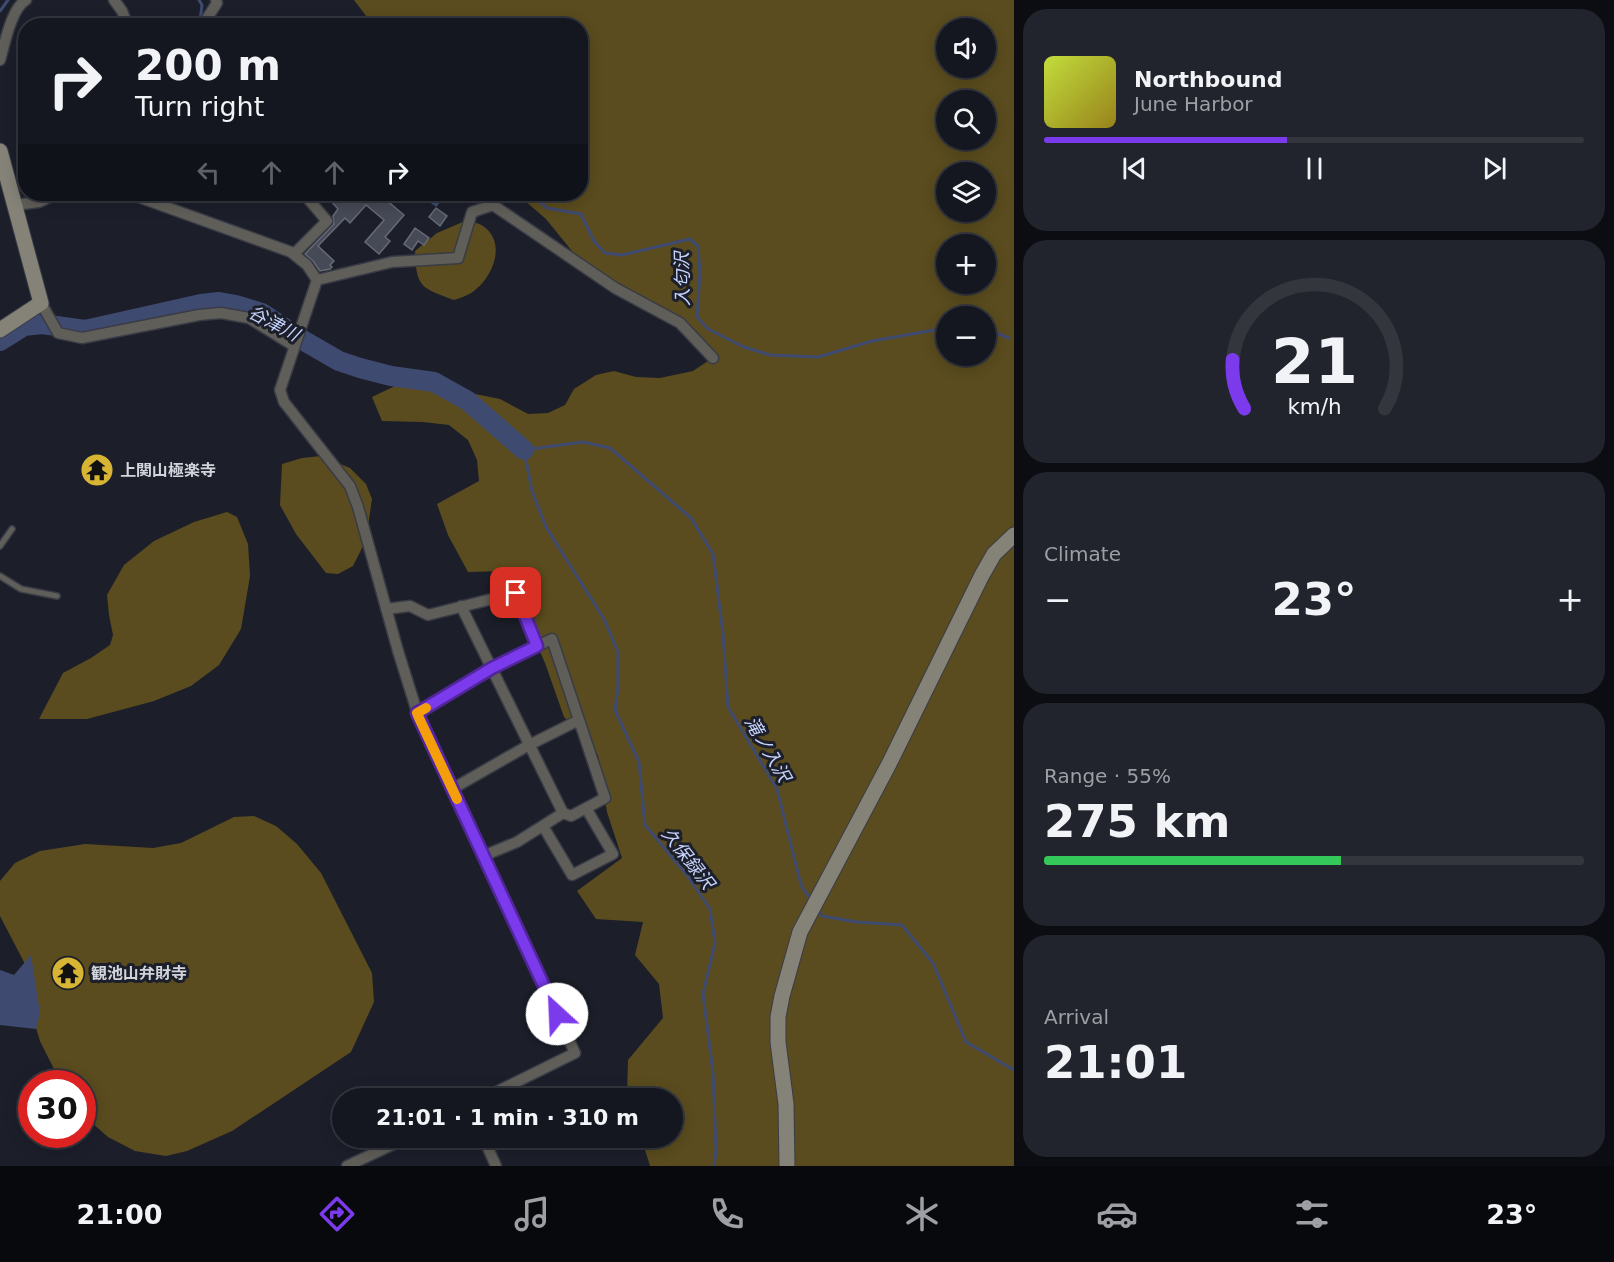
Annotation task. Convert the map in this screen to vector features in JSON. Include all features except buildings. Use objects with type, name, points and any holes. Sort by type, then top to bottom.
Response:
[{"type":"street","points":[[0,60],[16,10],[26,0]]},
{"type":"street","points":[[114,0],[125,18]]},
{"type":"street","points":[[207,18],[216,0]]},
{"type":"street","points":[[0,151],[41,303],[58,333],[82,338],[199,315],[221,313],[249,318],[294,346]]},
{"type":"street","points":[[15,205],[41,201]]},
{"type":"street","points":[[150,201],[280,247],[294,254],[307,265],[317,280]]},
{"type":"street","points":[[294,254],[327,221],[310,201]]},
{"type":"street","points":[[317,280],[392,262],[458,258],[472,212],[493,205],[615,288],[680,323],[713,358]]},
{"type":"street","points":[[317,280],[280,390],[284,402],[350,486],[417,713],[575,1053],[504,1088]]},
{"type":"street","points":[[0,330],[41,303]]},
{"type":"street","points":[[788,1166],[786,1104],[778,1042],[778,1017],[800,932],[889,764],[982,575],[994,554],[1014,536]]},
{"type":"street","points":[[386,609],[410,606],[428,615],[516,593],[537,646]]},
{"type":"street","points":[[417,713],[492,668],[552,639],[605,798],[571,816],[563,813],[530,745],[492,668],[461,606]]},
{"type":"street","points":[[452,789],[579,720]]},
{"type":"street","points":[[543,826],[572,875],[613,854],[586,808]]},
{"type":"street","points":[[483,856],[517,842],[563,813]]},
{"type":"street","points":[[347,1166],[385,1148]]},
{"type":"street","points":[[488,1148],[496,1166]]},
{"type":"lane","points":[[0,546],[12,529]]},
{"type":"lane","points":[[0,576],[21,589],[57,596]]},
{"type":"shaded area","points":[[354,0],[1014,0],[1014,1166],[650,1166],[644,1148],[683,1148],[683,1088],[627,1088],[628,1060],[663,1018],[659,984],[635,955],[643,922],[596,919],[577,891],[622,858],[607,812],[598,755],[564,717],[545,663],[505,571],[468,572],[448,535],[437,504],[479,481],[477,460],[468,440],[449,425],[382,421],[372,397],[397,385],[430,385],[500,399],[528,414],[548,413],[565,405],[574,389],[596,375],[614,371],[636,377],[660,378],[693,371],[708,361],[681,330],[589,272],[546,219],[525,201],[588,201],[588,18],[368,18]]},
{"type":"shaded area","points":[[465,221],[481,225],[491,233],[496,251],[491,271],[479,287],[454,300],[427,289],[422,284],[417,272],[415,251],[437,233]]},
{"type":"shaded area","points":[[321,456],[350,468],[366,484],[372,499],[366,540],[353,566],[338,574],[326,573],[296,534],[280,505],[282,464],[302,458]]},
{"type":"shaded area","points":[[227,512],[237,517],[248,544],[250,576],[241,629],[219,665],[191,686],[154,701],[87,719],[39,719],[63,673],[110,645],[113,635],[107,595],[124,565],[154,541],[194,522]]},
{"type":"shaded area","points":[[254,816],[276,826],[297,844],[321,873],[372,973],[374,1002],[351,1052],[232,1131],[187,1151],[166,1156],[135,1151],[108,1137],[96,1126],[96,1070],[54,1070],[40,1041],[31,1012],[25,964],[0,916],[0,881],[15,863],[40,851],[85,844],[153,848],[181,843],[234,817]]},
{"type":"water","points":[[31,955],[40,1013],[36,1029],[0,1025],[0,970],[14,975]]},
{"type":"waterway","name":"入匂沢","points":[[0,11],[8,0]]},
{"type":"waterway","name":"入匂沢","points":[[199,0],[202,5],[200,18]]},
{"type":"waterway","name":"入匂沢","points":[[431,201],[436,205],[439,201]]},
{"type":"waterway","name":"入匂沢","points":[[539,201],[547,208],[581,214],[594,241],[605,253],[622,255],[690,239],[698,246],[700,273],[697,317],[708,329],[744,347],[770,355],[818,357],[872,341],[936,330]]},
{"type":"waterway","name":"谷津川","points":[[0,341],[24,326],[42,324],[85,330],[201,304],[219,302],[236,305],[262,313],[339,361],[391,376],[434,382],[468,401],[524,450]]},
{"type":"waterway","name":"入匂沢","points":[[996,333],[1009,338]]},
{"type":"waterway","name":"久保録沢","points":[[714,1166],[716,1150],[713,1073],[703,994],[715,943],[710,909],[686,874],[645,825],[639,762],[615,710],[618,652],[604,619],[546,527],[532,491],[524,450],[583,442],[610,448],[691,518],[713,554],[723,634],[728,707],[777,789],[801,885],[811,900]]},
{"type":"waterway","name":"滝ノ入沢","points":[[818,910],[822,916],[857,922],[902,925],[933,963],[966,1042],[1014,1070]]},
{"type":"slow traffic","points":[[426,708],[417,713],[457,799]]},
{"type":"place","name":"上関山極楽寺","points":[[97,470]]},
{"type":"place","name":"観池山弁財寺","points":[[68,973]]},
{"type":"route","points":[[516,593],[537,646],[492,668],[417,713],[557,1014]]}]
